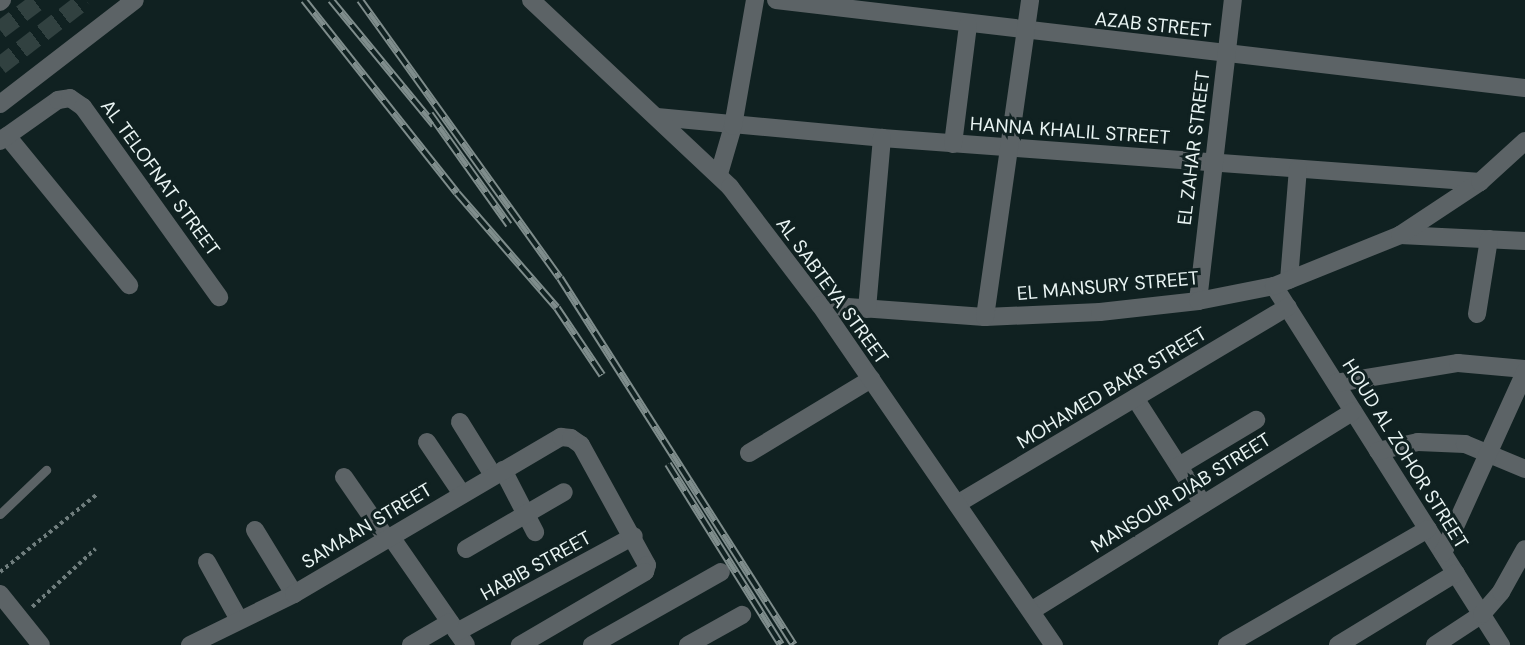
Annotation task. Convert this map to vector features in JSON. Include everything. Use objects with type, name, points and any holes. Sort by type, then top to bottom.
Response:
[{"type":"street","points":[[0,104],[135,0]]},
{"type":"street","name":"AL SABTEYA STREET","points":[[531,0],[719,174],[820,305],[1054,645]]},
{"type":"street","points":[[719,174],[733,126],[755,0]]},
{"type":"street","name":"AZAB STREET","points":[[776,0],[1026,32],[1525,88]]},
{"type":"street","points":[[985,317],[1030,0]]},
{"type":"street","name":"EL ZAHAR STREET","points":[[1198,301],[1233,0]]},
{"type":"street","points":[[953,144],[968,25]]},
{"type":"street","name":"AL TELOFNAT STREET","points":[[4,138],[58,100],[71,99],[83,107],[219,296]]},
{"type":"street","name":"HANNA KHALIL STREET","points":[[657,117],[953,144],[1480,182]]},
{"type":"street","points":[[4,138],[129,285]]},
{"type":"street","points":[[867,309],[882,138]]},
{"type":"street","name":"EL MANSURY STREET","points":[[820,305],[985,317],[1100,312],[1198,301],[1282,283],[1400,235],[1480,182],[1525,141]]},
{"type":"street","points":[[1282,283],[1298,169]]},
{"type":"street","points":[[1400,235],[1525,241]]},
{"type":"street","points":[[1477,314],[1489,239]]},
{"type":"street","name":"HOUD AL ZOHOR STREET","points":[[1282,283],[1288,307],[1501,645]]},
{"type":"street","name":"MOHAMED BAKR STREET","points":[[957,505],[1288,307]]},
{"type":"street","points":[[1336,383],[1458,363],[1525,370],[1443,553]]},
{"type":"street","points":[[749,453],[871,379]]},
{"type":"street","points":[[1135,398],[1203,504]]},
{"type":"street","name":"MANSOUR DIAB STREET","points":[[1031,611],[1353,411]]},
{"type":"street","points":[[1178,466],[1256,420]]},
{"type":"street","points":[[460,422],[498,472],[535,532]]},
{"type":"street","name":"SAMAAN STREET","points":[[190,645],[238,618],[294,594],[561,437],[581,445],[634,536]]},
{"type":"street","points":[[428,442],[462,494]]},
{"type":"street","points":[[1378,451],[1442,442],[1488,450],[1525,469]]},
{"type":"street","points":[[344,477],[458,633]]},
{"type":"street","points":[[466,549],[564,492]]},
{"type":"street","points":[[1227,645],[1428,529]]},
{"type":"street","points":[[255,530],[294,594]]},
{"type":"street","points":[[520,645],[645,572],[647,558],[634,536]]},
{"type":"street","name":"HABIB STREET","points":[[411,645],[458,633],[634,536]]},
{"type":"street","points":[[1435,645],[1482,614],[1501,592],[1525,549]]},
{"type":"street","points":[[207,562],[238,618]]},
{"type":"street","points":[[592,645],[721,572]]},
{"type":"street","points":[[1338,645],[1456,573]]},
{"type":"street","points":[[0,594],[41,645]]},
{"type":"street","points":[[688,645],[742,615]]},
{"type":"lane","points":[[0,514],[46,470]]},
{"type":"path","points":[[0,572],[96,495]]},
{"type":"path","points":[[20,618],[95,549]]},
{"type":"tunnel","points":[[0,30],[40,0]]},
{"type":"tunnel","points":[[0,66],[85,0]]},
{"type":"railway","points":[[304,0],[457,193],[557,308],[602,375]]},
{"type":"railway","points":[[331,0],[434,125]]},
{"type":"railway","points":[[360,0],[560,278],[794,645]]},
{"type":"railway","points":[[430,114],[509,225]]},
{"type":"railway","points":[[668,464],[781,645]]}]
